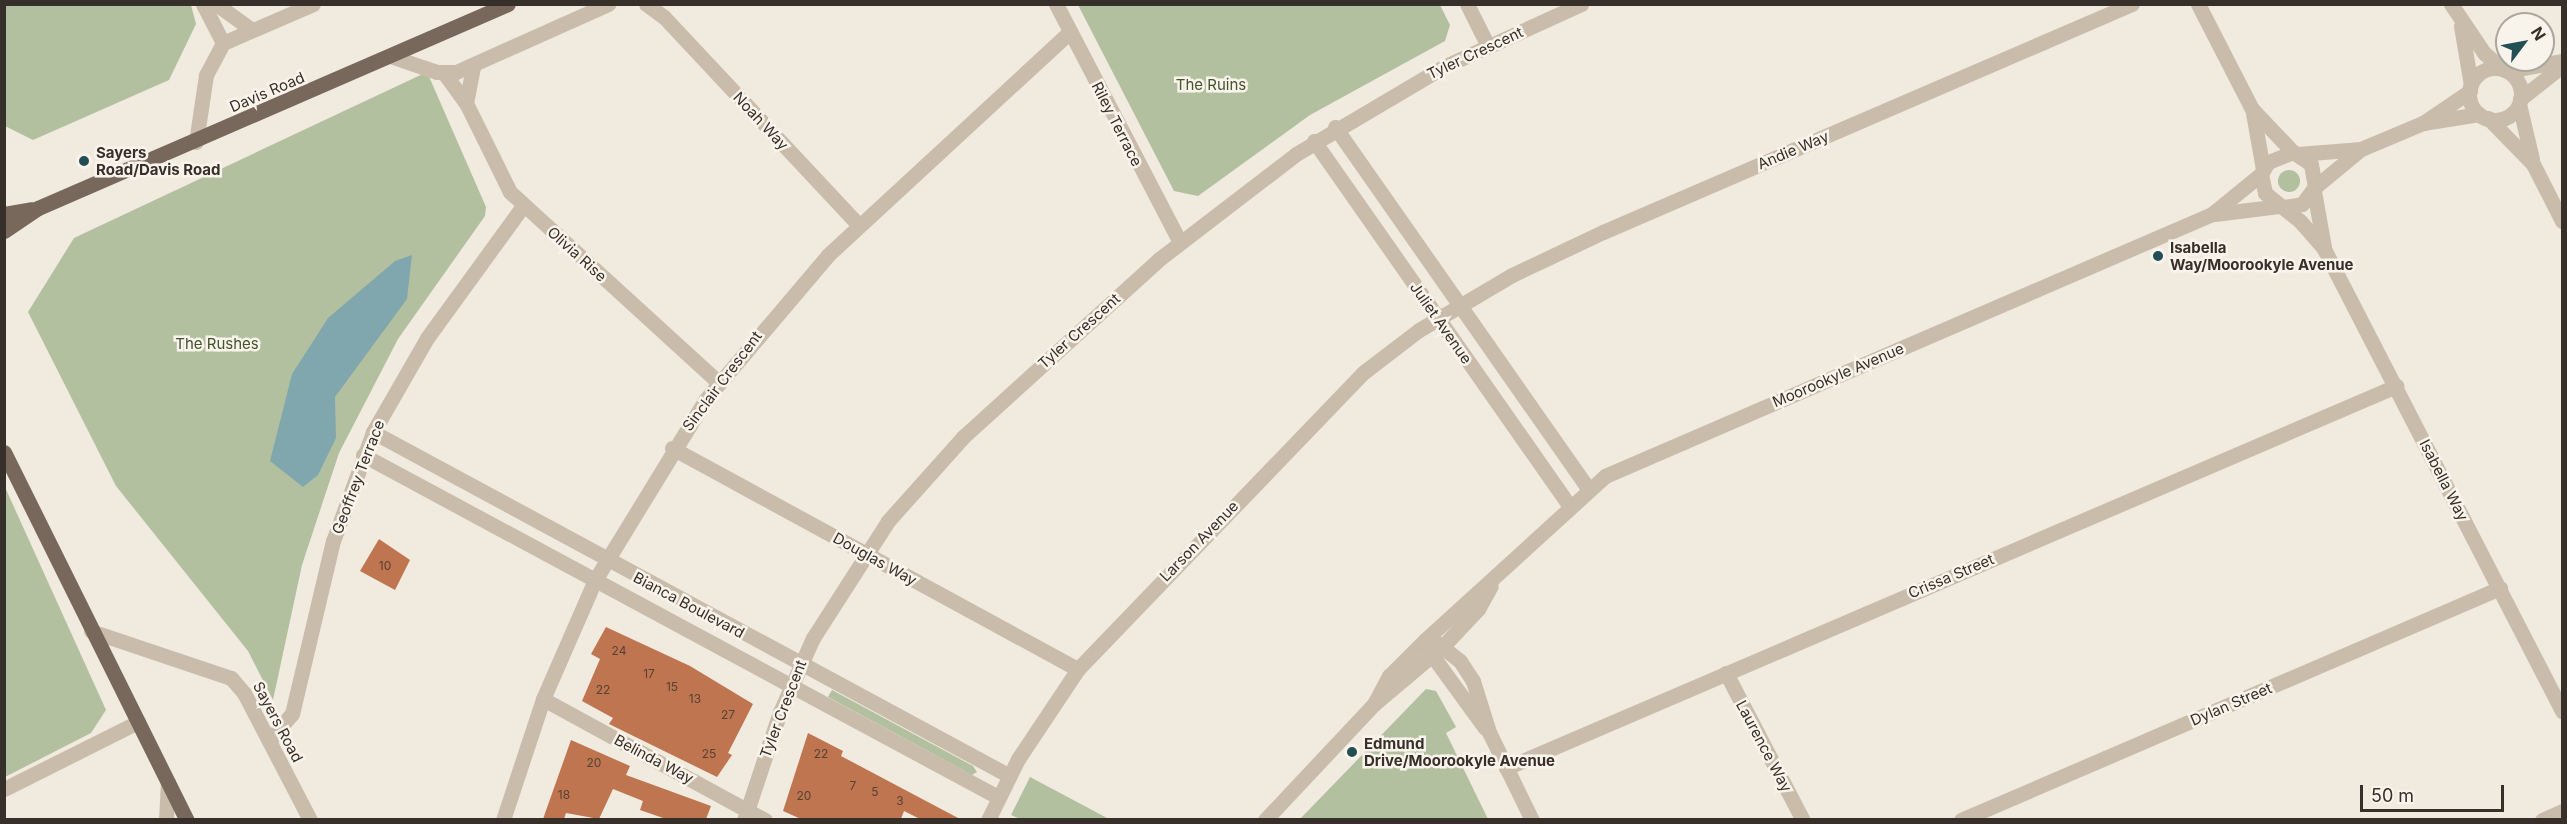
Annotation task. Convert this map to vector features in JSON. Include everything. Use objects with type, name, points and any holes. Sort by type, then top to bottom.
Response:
[{"type":"main road","name":"Davis Road","points":[[4,231],[38,208],[393,57],[508,4]]},
{"type":"main road","name":"Davis Road","points":[[4,214],[38,208]]},
{"type":"main road","points":[[4,452],[91,631],[187,819]]},
{"type":"street","points":[[202,4],[223,43]]},
{"type":"street","points":[[216,4],[252,30]]},
{"type":"street","points":[[196,142],[206,75],[223,43],[313,4]]},
{"type":"street","points":[[393,57],[444,73],[473,66],[608,4]]},
{"type":"street","name":"Noah Way","points":[[646,4],[663,11],[858,224]]},
{"type":"street","name":"Riley Terrace","points":[[1056,4],[1180,242]]},
{"type":"street","points":[[1467,4],[1488,46]]},
{"type":"street","name":"Tyler Crescent","points":[[746,814],[798,664],[864,553],[963,437],[1180,242],[1314,141],[1335,127],[1488,46],[1581,4]]},
{"type":"street","name":"Andie Way","points":[[1459,305],[1603,232],[2132,4]]},
{"type":"street","points":[[2198,4],[2252,109],[2315,171],[2314,189]]},
{"type":"street","points":[[2451,4],[2460,22],[2471,88],[2483,116],[2533,164]]},
{"type":"street","points":[[2460,22],[2495,59]]},
{"type":"street","name":"Sinclair Crescent","points":[[503,819],[543,699],[595,580],[672,448],[718,382],[858,224],[1070,32]]},
{"type":"street","points":[[466,103],[473,66]]},
{"type":"street","points":[[2423,123],[2483,116],[2503,118],[2562,66]]},
{"type":"street","points":[[2252,109],[2265,193],[2282,206],[2302,204],[2314,189],[2361,149],[2423,123],[2471,88],[2481,73],[2495,71]]},
{"type":"street","points":[[2508,72],[2520,86],[2520,101],[2533,164],[2562,221]]},
{"type":"street","name":"Olivia Rise","points":[[444,73],[466,103],[501,179],[523,206],[718,382]]},
{"type":"street","name":"Juliet Avenue","points":[[1335,127],[1588,488]]},
{"type":"street","name":"Juliet Avenue","points":[[1314,141],[1569,505]]},
{"type":"street","points":[[2262,172],[2275,156],[2361,149]]},
{"type":"street","name":"Moorookyle Avenue","points":[[2212,214],[2262,172]]},
{"type":"street","name":"Isabella Way","points":[[2314,189],[2324,249]]},
{"type":"street","name":"Geoffrey Terrace","points":[[269,741],[292,714],[333,541],[373,432],[427,338],[523,206]]},
{"type":"street","name":"Moorookyle Avenue","points":[[1374,704],[1389,676],[1425,640],[1493,582],[1588,488],[1628,465],[2212,214],[2282,206]]},
{"type":"street","name":"Isabella Way","points":[[2282,206],[2324,249],[2562,711]]},
{"type":"street","name":"Larson Avenue","points":[[988,819],[1008,775],[1078,669],[1364,372],[1438,317],[1459,305]]},
{"type":"street","name":"Crissa Street","points":[[1506,768],[2396,386]]},
{"type":"street","name":"Bianca Boulevard","points":[[373,432],[605,560],[1008,775]]},
{"type":"street","name":"Douglas Way","points":[[672,448],[1078,669]]},
{"type":"street","name":"Bianca Boulevard","points":[[363,455],[998,797]]},
{"type":"street","name":"Moorookyle Avenue","points":[[1265,819],[1374,704],[1444,645],[1478,609],[1493,582]]},
{"type":"street","name":"Dylan Street","points":[[1961,819],[2500,588]]},
{"type":"street","name":"Sayers Road","points":[[91,631],[231,678],[269,741],[310,819]]},
{"type":"street","points":[[1425,640],[1444,645],[1476,687],[1489,732],[1532,819]]},
{"type":"street","points":[[1425,640],[1431,658],[1489,732]]},
{"type":"street","name":"Laurence Way","points":[[1726,673],[1803,819]]},
{"type":"street","name":"Belinda Way","points":[[543,699],[746,814],[765,819]]},
{"type":"street","points":[[4,789],[138,722]]},
{"type":"street","points":[[166,819],[168,782]]},
{"type":"street","points":[[2542,819],[2562,810]]},
{"type":"green space","points":[[5,4],[191,5],[196,24],[169,80],[33,140],[5,126]]},
{"type":"green space","name":"The Ruins","points":[[1078,5],[1440,5],[1450,25],[1445,41],[1310,115],[1198,196],[1174,191]]},
{"type":"green space","name":"The Rushes","points":[[427,72],[486,207],[485,216],[398,339],[339,453],[302,565],[273,700],[248,651],[116,486],[28,312],[74,238]]},
{"type":"green space","points":[[2289,170],[2297,173],[2300,181],[2297,189],[2289,192],[2281,189],[2278,181],[2281,173]]},
{"type":"green space","points":[[4,485],[106,710],[91,733],[5,777]]},
{"type":"green space","points":[[1426,689],[1436,691],[1456,727],[1446,733],[1488,819],[1300,819]]},
{"type":"green space","points":[[832,690],[973,766],[977,772],[972,775],[828,697]]},
{"type":"green space","points":[[1030,777],[1109,819],[1020,819],[1011,815]]},
{"type":"water","points":[[412,255],[407,299],[335,397],[336,438],[318,475],[303,487],[270,461],[292,374],[328,318],[395,261]]},
{"type":"building","points":[[379,539],[410,560],[395,590],[360,571]]},
{"type":"building","points":[[606,627],[690,666],[753,704],[728,753],[732,755],[717,777],[609,724],[613,718],[582,701],[600,659],[591,654]]},
{"type":"building","points":[[808,733],[843,751],[841,756],[960,819],[920,819],[904,811],[901,819],[801,819],[783,811]]},
{"type":"building","points":[[571,740],[630,766],[626,775],[711,806],[706,819],[666,819],[640,810],[643,801],[613,789],[599,819],[566,813],[564,819],[543,819]]},
{"type":"place","name":"Sayers Road/Davis Road","points":[[84,161]]},
{"type":"place","name":"Isabella Way/Moorookyle Avenue","points":[[2158,256]]},
{"type":"place","name":"Edmund Drive/Moorookyle Avenue","points":[[1352,752]]}]
